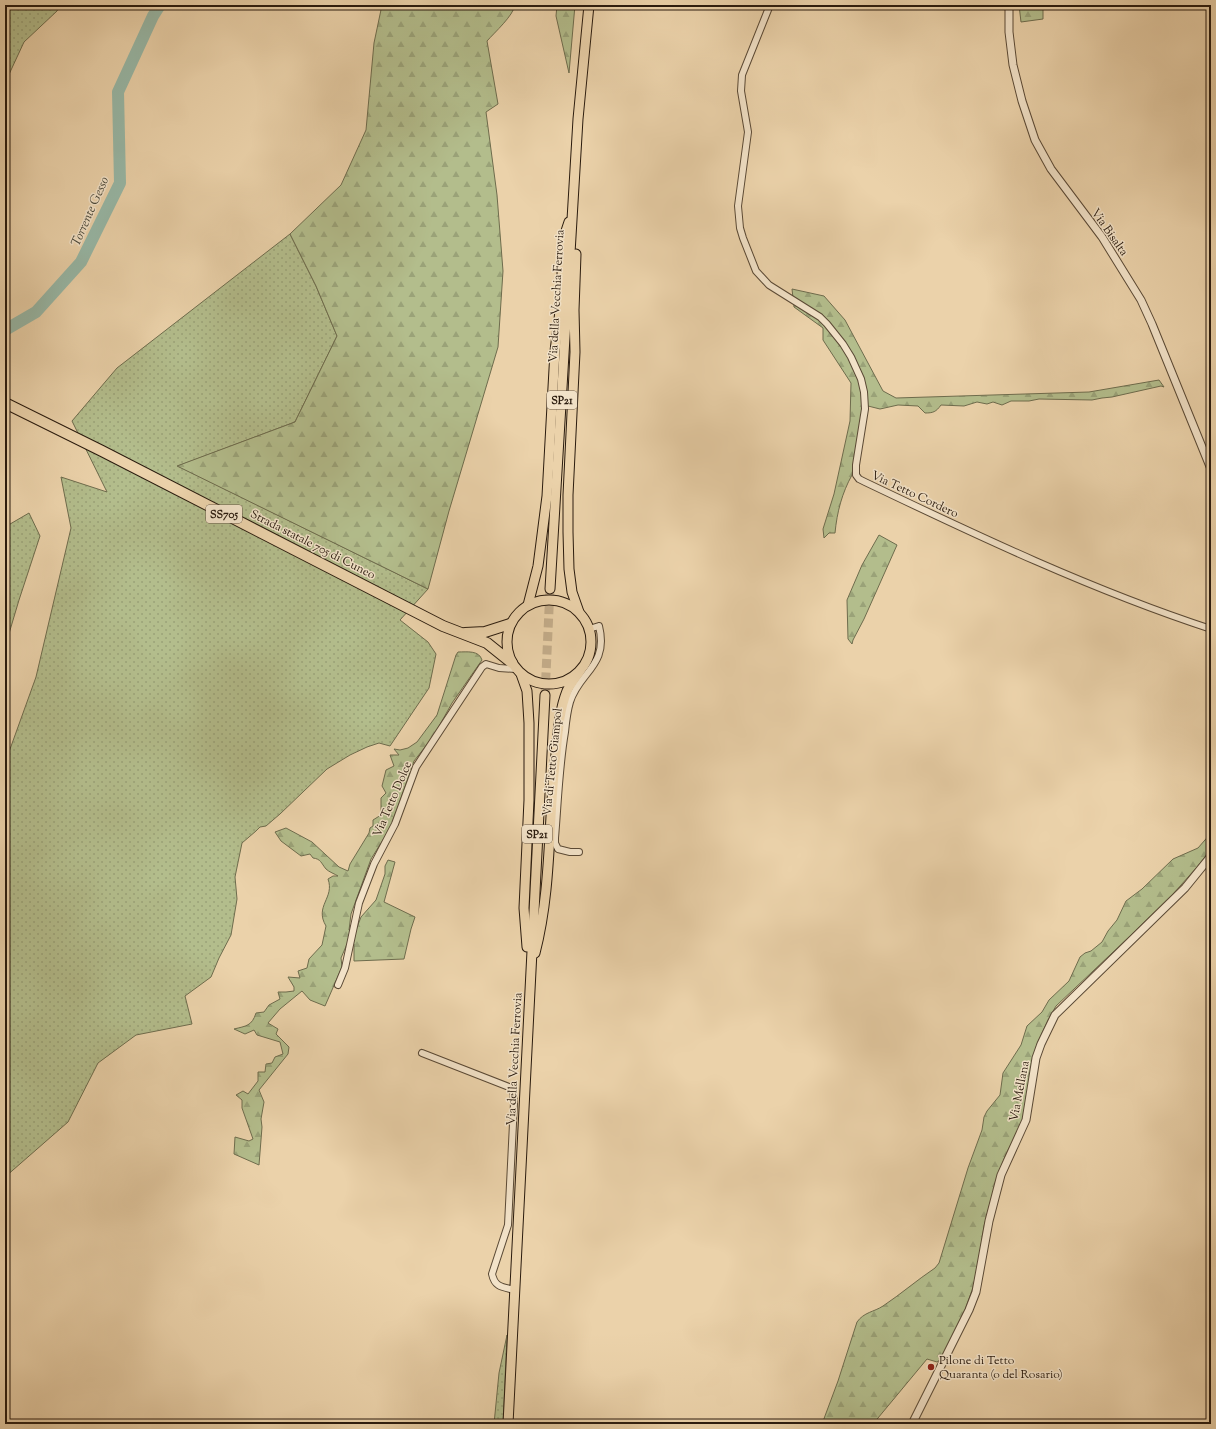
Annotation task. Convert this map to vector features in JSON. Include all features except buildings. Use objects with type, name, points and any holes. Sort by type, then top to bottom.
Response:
[{"type":"highway","name":"Strada statale 705 di Cuneo","points":[[5,403],[459,633]]},
{"type":"highway","name":"SS705","points":[[459,633],[478,633],[510,624]]},
{"type":"highway","name":"SS705","points":[[459,633],[487,643],[516,668]]},
{"type":"main road","name":"Via della Vecchia Ferrovia","points":[[550,589],[578,112],[589,5]]},
{"type":"main road","points":[[528,605],[538,566],[546,496],[555,351],[560,312],[564,237],[573,211]]},
{"type":"main road","points":[[573,211],[577,239],[574,310],[575,352],[568,495],[568,532],[569,569],[572,592],[579,612]]},
{"type":"main road","points":[[541,600],[555,600],[568,604],[583,617],[589,629],[591,648],[587,660],[568,691],[563,705],[553,781],[542,928],[530,974],[524,908],[529,800],[529,722],[527,691],[507,651],[506,644],[510,624],[520,611],[528,605],[541,600]]},
{"type":"main road","points":[[516,668],[532,681],[544,684],[564,682],[580,671]]},
{"type":"main road","name":"Via della Vecchia Ferrovia","points":[[508,1424],[545,695]]},
{"type":"street","name":"Via Tetto Cordero","points":[[770,5],[742,75],[741,91],[748,132],[738,206],[739,223],[743,238],[756,271],[769,285],[812,311],[827,324],[851,357],[861,379],[864,392],[865,409],[856,465],[856,475],[859,479],[954,524],[1102,589],[1211,629]]},
{"type":"street","name":"Via Bisalta","points":[[1009,5],[1013,65],[1022,101],[1035,140],[1051,169],[1102,237],[1140,300],[1158,338],[1211,469]]},
{"type":"street","name":"Via di Tetto Giampol","points":[[579,852],[570,852],[558,848],[555,844],[555,838],[562,748],[569,703],[577,686],[594,667],[601,645],[601,633],[599,626],[589,629]]},
{"type":"street","name":"Via Tetto Dolce","points":[[338,985],[346,968],[358,903],[374,864],[395,824],[416,767],[482,667],[486,664],[499,668],[516,668]]},
{"type":"street","name":"Via Mellana","points":[[912,1424],[969,1310],[976,1292],[989,1221],[1001,1175],[1026,1120],[1036,1058],[1055,1015],[1185,888],[1211,856]]},
{"type":"street","points":[[422,1053],[509,1087],[513,1092],[514,1103],[508,1225],[492,1274],[493,1281],[498,1286],[515,1290]]},
{"type":"green space","points":[[5,5],[60,5],[57,11],[24,42],[5,83]]},
{"type":"green space","points":[[382,5],[515,5],[511,14],[487,41],[498,104],[486,112],[497,195],[503,271],[498,347],[449,511],[428,589],[177,466],[295,422],[337,336],[316,286],[290,234],[341,185],[366,130],[374,43]]},
{"type":"green space","points":[[557,5],[575,5],[569,73],[556,16]]},
{"type":"green space","points":[[1019,5],[1043,5],[1043,19],[1021,22]]},
{"type":"green space","points":[[290,234],[316,286],[337,336],[295,422],[178,466],[428,589],[400,620],[428,642],[436,654],[429,688],[390,746],[379,743],[367,747],[327,769],[280,814],[266,826],[260,827],[242,843],[235,877],[237,899],[231,935],[211,977],[185,996],[192,1024],[136,1035],[98,1063],[68,1122],[5,1177],[5,763],[36,677],[71,528],[61,477],[107,492],[72,421],[117,368]]},
{"type":"green space","points":[[792,289],[824,296],[845,320],[883,391],[896,398],[1089,392],[1159,380],[1164,387],[1161,386],[1092,400],[1039,399],[1029,401],[1011,401],[1002,405],[993,402],[987,404],[977,402],[964,406],[941,405],[936,411],[928,413],[925,413],[918,406],[898,405],[880,409],[864,405],[852,475],[840,503],[835,533],[829,533],[824,538],[823,529],[834,494],[850,421],[851,383],[823,340],[823,328],[794,307]]},
{"type":"green space","points":[[29,513],[40,536],[5,647],[5,527]]},
{"type":"green space","points":[[879,535],[897,545],[852,644],[848,639],[847,600],[862,565]]},
{"type":"green space","points":[[458,652],[475,653],[482,660],[452,703],[433,737],[414,761],[391,827],[371,859],[351,914],[349,930],[356,930],[361,917],[376,900],[388,860],[395,862],[384,902],[415,917],[404,959],[354,961],[354,944],[347,944],[341,958],[342,967],[325,1006],[310,1000],[302,991],[280,1009],[268,1023],[278,1029],[276,1034],[289,1047],[288,1054],[259,1090],[264,1102],[261,1119],[262,1127],[259,1165],[234,1154],[235,1137],[249,1141],[253,1139],[242,1108],[242,1100],[236,1095],[243,1091],[248,1094],[258,1081],[258,1072],[265,1072],[266,1064],[272,1063],[275,1057],[283,1054],[280,1042],[257,1035],[254,1030],[245,1034],[234,1029],[248,1025],[253,1021],[256,1013],[264,1012],[269,1005],[280,999],[278,992],[294,991],[294,987],[288,977],[300,978],[298,971],[307,968],[309,959],[322,945],[326,926],[322,913],[329,892],[328,879],[333,876],[338,876],[327,870],[319,860],[313,858],[310,854],[301,856],[281,841],[275,832],[286,828],[312,842],[339,867],[348,871],[350,864],[369,833],[370,828],[373,826],[373,820],[381,815],[381,798],[386,793],[382,786],[386,770],[394,766],[390,755],[399,755],[394,749],[400,750],[408,748],[417,742],[437,715]]},
{"type":"green space","points":[[1211,833],[1211,849],[1197,867],[1173,894],[1056,1006],[1048,1020],[1037,1044],[1033,1060],[1024,1119],[1006,1154],[997,1177],[984,1226],[976,1279],[965,1310],[941,1359],[937,1362],[927,1359],[873,1424],[822,1424],[857,1322],[869,1312],[880,1308],[890,1301],[935,1268],[939,1263],[968,1168],[982,1130],[984,1117],[1000,1095],[1003,1073],[1021,1045],[1027,1026],[1042,1012],[1049,1000],[1069,981],[1080,957],[1091,951],[1102,942],[1108,931],[1117,920],[1126,901],[1142,889],[1173,859],[1198,848]]},
{"type":"green space","points":[[507,1335],[503,1424],[494,1424],[499,1373]]},
{"type":"waterway","name":"Torrente Gesso","points":[[5,330],[36,312],[81,262],[120,183],[118,92],[153,16],[160,5]]},
{"type":"tunnel","points":[[545,695],[550,589]]},
{"type":"place","name":"Pilone di Tetto Quaranta (o del Rosario)","points":[[931,1367]]}]
